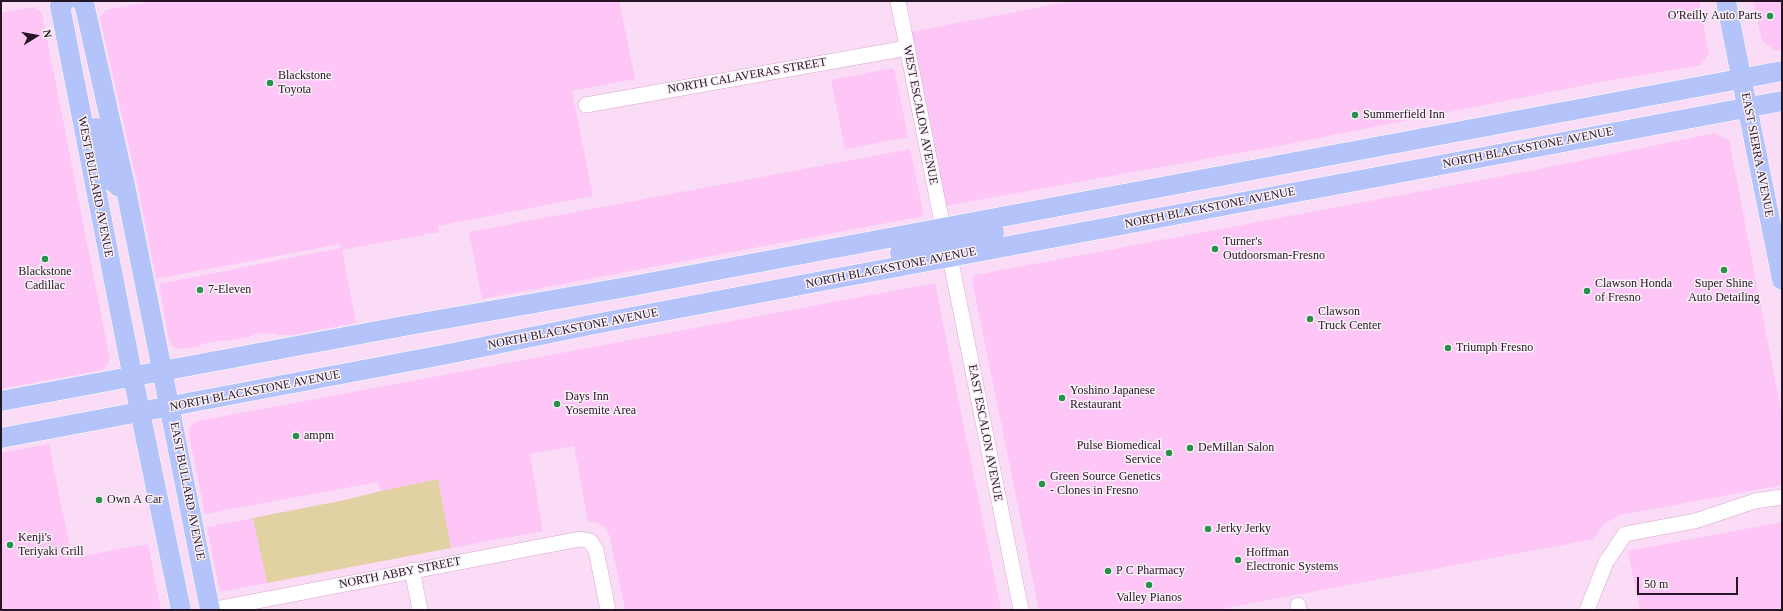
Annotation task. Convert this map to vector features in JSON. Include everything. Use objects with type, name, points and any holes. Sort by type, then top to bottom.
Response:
[{"type":"main road","name":"WEST BULLARD AVENUE","points":[[65,1],[60,6],[132,376]]},
{"type":"main road","points":[[81,1],[84,3],[126,190],[163,371]]},
{"type":"main road","name":"EAST SIERRA AVENUE","points":[[1726,1],[1782,280]]},
{"type":"main road","points":[[71,64],[90,95],[97,133],[108,175],[117,186],[126,190]]},
{"type":"main road","points":[[1,401],[1024,213],[1782,71]]},
{"type":"main road","name":"NORTH BLACKSTONE AVENUE","points":[[1,438],[448,354],[590,325],[822,281],[1782,101]]},
{"type":"main road","points":[[950,257],[952,249],[961,240],[1013,228],[1024,213]]},
{"type":"main road","points":[[822,281],[858,261],[926,248],[937,242],[943,228]]},
{"type":"main road","name":"EAST BULLARD AVENUE","points":[[163,371],[210,610]]},
{"type":"main road","points":[[132,376],[141,412],[181,610]]},
{"type":"street","name":"WEST ESCALON AVENUE","points":[[898,1],[943,228]]},
{"type":"street","name":"NORTH CALAVERAS STREET","points":[[586,105],[907,48]]},
{"type":"street","name":"EAST ESCALON AVENUE","points":[[950,257],[1021,610]]},
{"type":"street","points":[[1587,610],[1606,562],[1625,534],[1695,521],[1756,501],[1782,497]]},
{"type":"street","name":"NORTH ABBY STREET","points":[[210,610],[236,608],[412,570],[580,539],[590,541],[596,550],[608,610]]},
{"type":"street","points":[[412,570],[420,610]]},
{"type":"shaded area","points":[[152,1],[619,1],[635,79],[572,91],[593,196],[438,226],[439,232],[342,250],[356,323],[293,335],[276,335],[274,333],[254,334],[249,337],[177,349],[172,346],[171,341],[169,341],[159,284],[341,248],[340,244],[156,279],[136,178],[100,18],[106,10]]},
{"type":"shaded area","points":[[1072,1],[1699,1],[1709,53],[1701,65],[1606,81],[1272,147],[945,206],[911,32]]},
{"type":"shaded area","name":"O'Reilly Auto Parts","points":[[1753,1],[1782,1],[1782,50],[1776,51],[1762,41]]},
{"type":"shaded area","points":[[34,7],[42,13],[110,360],[103,370],[1,389],[1,13]]},
{"type":"shaded area","points":[[894,68],[908,137],[845,149],[831,80]]},
{"type":"shaded area","points":[[1715,133],[1729,140],[1782,416],[1782,485],[1620,515],[1604,524],[1594,539],[1226,608],[1226,610],[1039,610],[972,280],[975,275],[1540,169]]},
{"type":"shaded area","points":[[910,149],[924,216],[482,299],[469,232]]},
{"type":"shaded area","points":[[935,283],[1001,610],[625,610],[610,537],[607,530],[602,525],[596,522],[588,522],[574,446],[530,454],[543,531],[451,548],[438,479],[381,491],[378,482],[205,514],[189,435],[189,429],[198,421]]},
{"type":"shaded area","points":[[49,444],[72,558],[148,544],[161,610],[1,610],[1,453]]},
{"type":"shaded area","points":[[438,479],[451,548],[267,583],[253,518],[345,500]]},
{"type":"shaded area","points":[[253,518],[267,583],[220,592],[207,527]]},
{"type":"shaded area","points":[[1782,522],[1782,610],[1640,610],[1628,551]]},
{"type":"place","name":"O'Reilly Auto Parts","points":[[1770,16]]},
{"type":"place","name":"Blackstone Toyota","points":[[270,83]]},
{"type":"place","name":"Summerfield Inn","points":[[1355,115]]},
{"type":"place","name":"Turner's Outdoorsman-Fresno","points":[[1215,249]]},
{"type":"place","name":"Blackstone Cadillac","points":[[45,259]]},
{"type":"place","name":"Super Shine Auto Detailing","points":[[1724,270]]},
{"type":"place","name":"7-Eleven","points":[[200,290]]},
{"type":"place","name":"Clawson Honda of Fresno","points":[[1587,291]]},
{"type":"place","name":"Clawson Truck Center","points":[[1310,319]]},
{"type":"place","name":"Triumph Fresno","points":[[1448,348]]},
{"type":"place","name":"Yoshino Japanese Restaurant","points":[[1062,398]]},
{"type":"place","name":"Days Inn Yosemite Area","points":[[557,404]]},
{"type":"place","name":"ampm","points":[[296,436]]},
{"type":"place","name":"DeMillan Salon","points":[[1190,448]]},
{"type":"place","name":"Pulse Biomedical Service","points":[[1169,453]]},
{"type":"place","name":"Green Source Genetics - Clones in Fresno","points":[[1042,484]]},
{"type":"place","name":"Own A Car","points":[[99,500]]},
{"type":"place","name":"Jerky Jerky","points":[[1208,529]]},
{"type":"place","name":"Kenji's Teriyaki Grill","points":[[10,545]]},
{"type":"place","name":"Hoffman Electronic Systems","points":[[1238,560]]},
{"type":"place","name":"P C Pharmacy","points":[[1108,571]]},
{"type":"place","name":"Valley Pianos","points":[[1149,585]]}]
